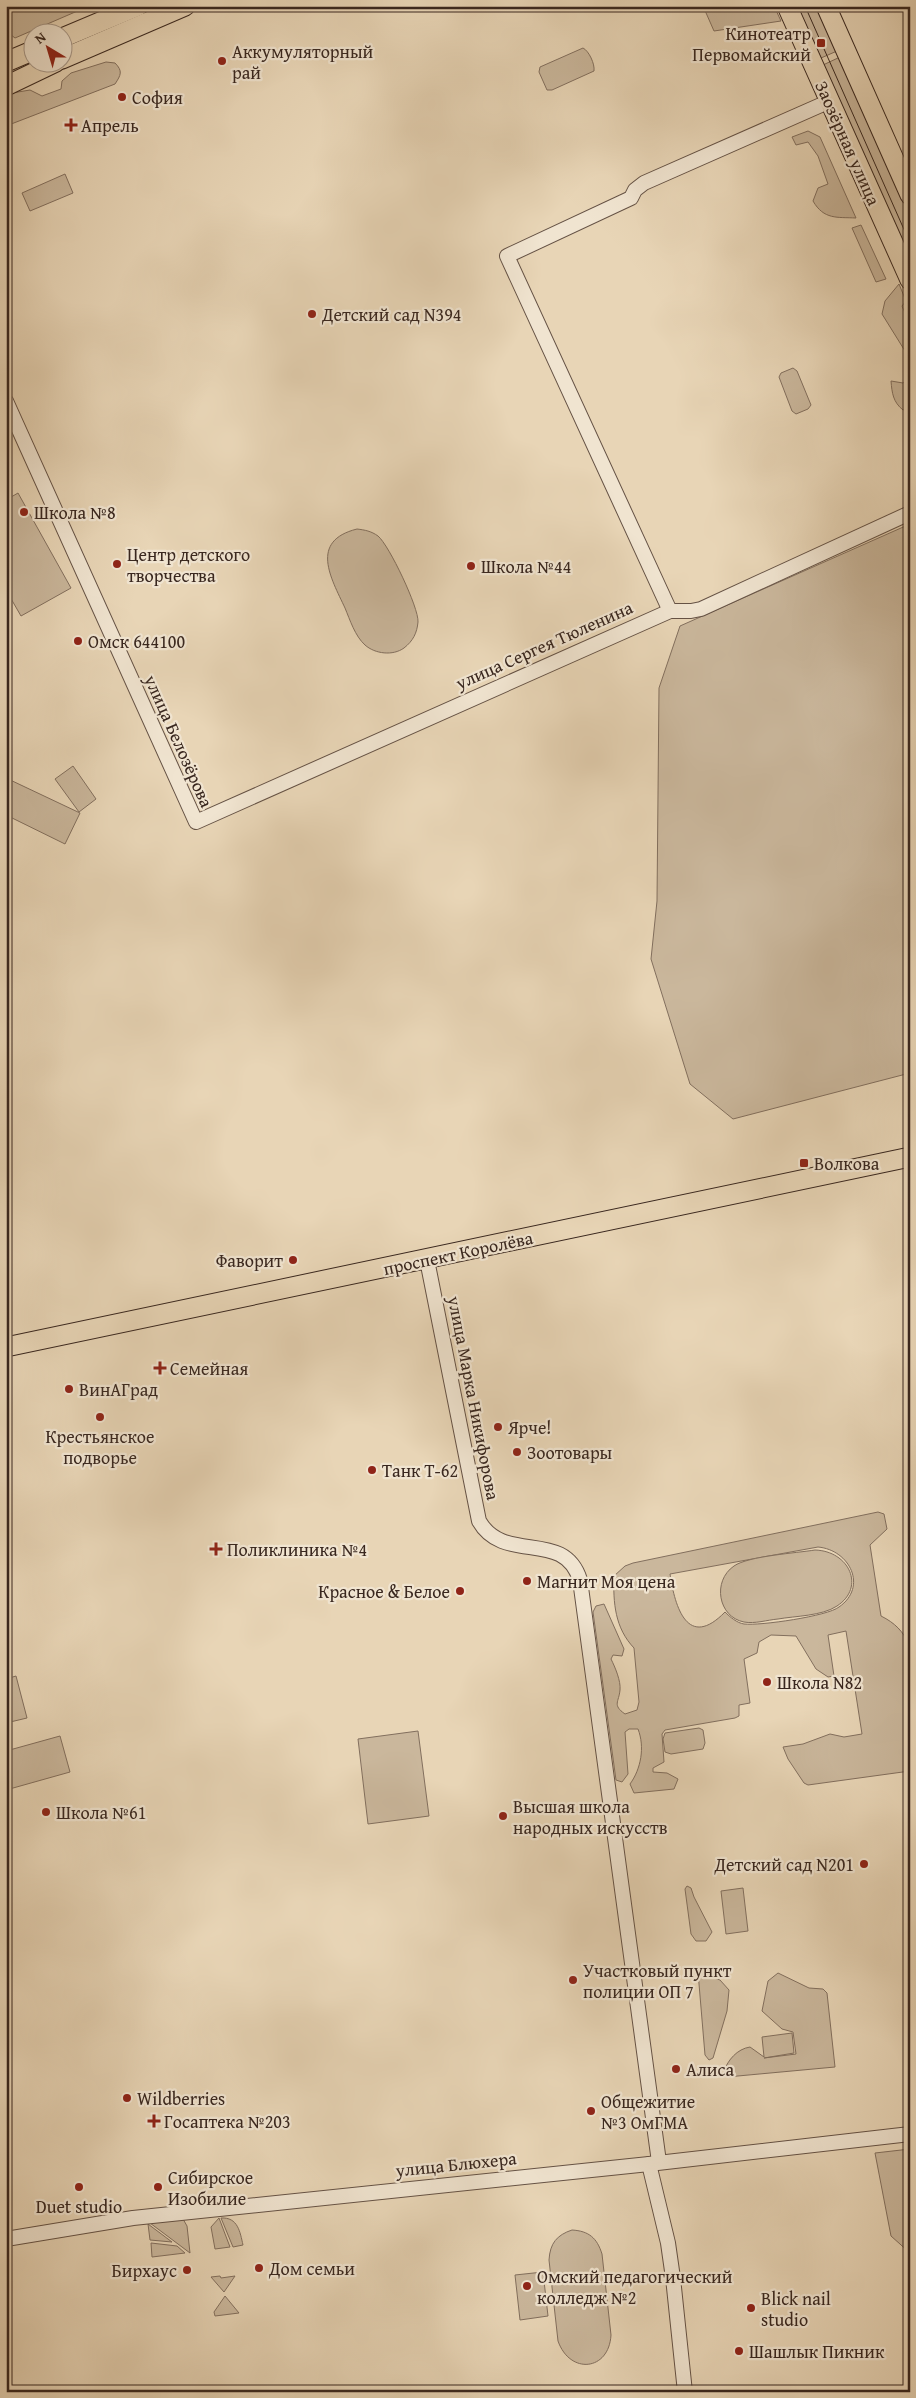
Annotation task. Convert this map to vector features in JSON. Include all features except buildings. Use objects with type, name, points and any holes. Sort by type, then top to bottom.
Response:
[{"type":"main road","points":[[72,34],[138,6]]},
{"type":"main road","points":[[72,56],[185,6]]},
{"type":"main road","name":"Заозёрная улица","points":[[787,6],[910,280]]},
{"type":"main road","name":"Заозёрная улица","points":[[826,6],[910,195]]},
{"type":"main road","points":[[6,62],[22,55]]},
{"type":"main road","points":[[6,86],[35,72]]},
{"type":"main road","name":"проспект Королёва","points":[[6,1347],[910,1157]]},
{"type":"street","points":[[670,610],[507,256],[631,198],[635,190],[644,184],[830,101]]},
{"type":"street","name":"улица Белозёрова","points":[[6,401],[196,822]]},
{"type":"street","name":"улица Сергея Тюленина","points":[[196,822],[670,610],[691,612],[701,609],[910,513]]},
{"type":"street","name":"улица Марка Никифорова","points":[[427,1260],[480,1521],[487,1532],[509,1545],[546,1548],[558,1553],[575,1566],[580,1580],[654,2163],[674,2278],[685,2392]]},
{"type":"street","name":"улица Блюхера","points":[[6,2239],[133,2218],[910,2134]]},
{"type":"shaded area","points":[[6,6],[89,6],[52,22],[22,22],[22,35],[15,38],[6,31]]},
{"type":"shaded area","points":[[703,6],[774,6],[781,21],[714,31]]},
{"type":"shaded area","points":[[797,6],[817,6],[837,51],[821,58]]},
{"type":"shaded area","points":[[583,48],[591,58],[594,71],[552,90],[547,90],[539,72],[540,67]]},
{"type":"shaded area","points":[[840,57],[910,216],[910,258],[823,65]]},
{"type":"shaded area","points":[[106,62],[115,63],[119,68],[120,76],[115,84],[6,126],[6,94],[30,90],[42,96],[61,89],[62,81],[71,73]]},
{"type":"shaded area","points":[[808,131],[820,137],[856,218],[837,217],[826,214],[813,201],[818,188],[828,184],[818,156],[808,142],[796,145],[792,137]]},
{"type":"shaded area","points":[[65,174],[73,193],[30,211],[22,193]]},
{"type":"shaded area","points":[[861,225],[886,279],[876,282],[852,228]]},
{"type":"shaded area","points":[[899,284],[906,301],[902,306],[910,324],[910,349],[905,351],[882,314],[885,301]]},
{"type":"shaded area","points":[[793,368],[797,371],[811,405],[808,409],[796,414],[792,411],[779,377],[781,373]]},
{"type":"shaded area","points":[[908,379],[910,381],[910,407],[903,410],[897,404],[894,397],[891,381],[903,383]]},
{"type":"shaded area","name":"Школа №8","points":[[18,493],[71,588],[21,616],[6,590],[6,500]]},
{"type":"shaded area","points":[[910,524],[910,1073],[733,1119],[690,1084],[651,959],[657,901],[659,688],[680,626]]},
{"type":"shaded area","points":[[357,529],[373,533],[383,542],[414,604],[418,622],[416,633],[410,643],[400,651],[379,652],[369,648],[361,641],[353,628],[334,585],[328,562],[328,551],[333,542],[342,535]]},
{"type":"shaded area","points":[[73,766],[96,799],[79,812],[55,779]]},
{"type":"shaded area","points":[[6,778],[80,813],[65,844],[6,815]]},
{"type":"shaded area","points":[[878,1512],[884,1514],[887,1529],[870,1545],[881,1616],[898,1628],[910,1646],[910,1771],[808,1785],[804,1783],[788,1759],[783,1747],[803,1744],[830,1734],[844,1737],[862,1734],[846,1631],[828,1635],[834,1676],[828,1677],[816,1669],[796,1636],[771,1635],[759,1642],[757,1653],[744,1659],[750,1703],[739,1705],[739,1716],[665,1730],[662,1734],[664,1762],[653,1768],[653,1772],[667,1773],[678,1779],[674,1789],[634,1793],[630,1784],[637,1772],[641,1758],[641,1743],[638,1729],[629,1729],[625,1732],[628,1774],[622,1782],[616,1780],[593,1612],[596,1606],[604,1604],[624,1649],[622,1656],[613,1655],[611,1659],[620,1682],[617,1706],[625,1714],[637,1710],[639,1702],[634,1648],[619,1624],[614,1596],[614,1576],[625,1566]],"holes":[[[818,1547],[839,1555],[846,1562],[854,1580],[848,1599],[839,1607],[822,1614],[793,1620],[744,1624],[731,1618],[725,1612],[712,1623],[702,1627],[693,1626],[680,1611],[672,1587],[670,1574]]]},
{"type":"shaded area","points":[[815,1550],[837,1556],[850,1571],[851,1589],[846,1598],[837,1606],[816,1614],[752,1623],[735,1619],[728,1613],[721,1598],[721,1589],[723,1580],[734,1566],[761,1557]]},
{"type":"shaded area","points":[[16,1676],[27,1718],[6,1723],[6,1679]]},
{"type":"shaded area","points":[[699,1728],[703,1730],[705,1743],[703,1749],[671,1754],[665,1752],[663,1739],[665,1733]]},
{"type":"shaded area","points":[[418,1731],[429,1816],[368,1824],[358,1739]]},
{"type":"shaded area","points":[[60,1736],[70,1772],[6,1790],[6,1751]]},
{"type":"shaded area","points":[[687,1886],[691,1888],[712,1932],[706,1941],[696,1941],[691,1934],[685,1889]]},
{"type":"shaded area","points":[[743,1888],[748,1931],[726,1934],[721,1891]]},
{"type":"shaded area","points":[[698,1972],[720,1980],[729,1990],[727,2011],[713,2058],[709,2060],[705,2055]]},
{"type":"shaded area","points":[[778,1973],[809,1988],[823,1989],[827,1993],[835,2067],[727,2077],[724,2071],[726,2067],[731,2059],[741,2050],[750,2047],[764,2057],[762,2037],[792,2033],[794,2053],[764,2058],[796,2054],[793,2032],[782,2029],[762,2011],[768,1981]]},
{"type":"shaded area","points":[[910,2149],[910,2253],[891,2236],[875,2153]]},
{"type":"shaded area","points":[[219,2218],[230,2247],[215,2249],[211,2227]]},
{"type":"shaded area","points":[[221,2218],[227,2218],[235,2223],[243,2245],[233,2247]]},
{"type":"shaded area","points":[[183,2219],[187,2226],[190,2253],[146,2220]]},
{"type":"shaded area","points":[[148,2224],[172,2242],[150,2240]]},
{"type":"shaded area","points":[[572,2230],[592,2236],[602,2254],[611,2335],[609,2347],[604,2356],[597,2362],[588,2364],[580,2364],[571,2359],[564,2352],[558,2341],[549,2260],[555,2240],[562,2234]]},
{"type":"shaded area","points":[[151,2243],[177,2246],[185,2253],[152,2257]]},
{"type":"shaded area","points":[[543,2272],[548,2316],[520,2320],[515,2275]]},
{"type":"shaded area","points":[[220,2276],[221,2278],[235,2276],[224,2292],[211,2277]]},
{"type":"shaded area","points":[[225,2296],[239,2313],[215,2316],[214,2312]]},
{"type":"tram line","points":[[805,6],[910,243]]},
{"type":"place","name":"Кинотеатр Первомайский","points":[[821,43]]},
{"type":"place","name":"Аккумуляторный рай","points":[[222,61]]},
{"type":"place","name":"София","points":[[122,97]]},
{"type":"place","name":"Апрель","points":[[71,125]]},
{"type":"place","name":"Детский сад N394","points":[[312,314]]},
{"type":"place","name":"Школа №8","points":[[24,512]]},
{"type":"place","name":"Центр детского творчества","points":[[117,564]]},
{"type":"place","name":"Школа №44","points":[[471,566]]},
{"type":"place","name":"Омск 644100","points":[[78,641]]},
{"type":"place","name":"Волкова","points":[[804,1163]]},
{"type":"place","name":"Фаворит","points":[[293,1260]]},
{"type":"place","name":"Семейная","points":[[160,1368]]},
{"type":"place","name":"ВинАГрад","points":[[69,1389]]},
{"type":"place","name":"Крестьянское подворье","points":[[100,1417]]},
{"type":"place","name":"Ярче!","points":[[498,1427]]},
{"type":"place","name":"Зоотовары","points":[[517,1452]]},
{"type":"place","name":"Танк Т-62","points":[[372,1470]]},
{"type":"place","name":"Поликлиника №4","points":[[216,1549]]},
{"type":"place","name":"Магнит Моя цена","points":[[527,1581]]},
{"type":"place","name":"Красное & Белое","points":[[460,1591]]},
{"type":"place","name":"Школа N82","points":[[767,1682]]},
{"type":"place","name":"Школа №61","points":[[46,1812]]},
{"type":"place","name":"Высшая школа народных искусств","points":[[503,1816]]},
{"type":"place","name":"Детский сад N201","points":[[864,1864]]},
{"type":"place","name":"Участковый пункт полиции ОП 7","points":[[573,1980]]},
{"type":"place","name":"Алиса","points":[[676,2069]]},
{"type":"place","name":"Wildberries","points":[[127,2098]]},
{"type":"place","name":"Общежитие №3 ОмГМА","points":[[591,2111]]},
{"type":"place","name":"Госаптека №203","points":[[154,2121]]},
{"type":"place","name":"Duet studio","points":[[79,2187]]},
{"type":"place","name":"Сибирское Изобилие","points":[[158,2187]]},
{"type":"place","name":"Дом семьи","points":[[259,2268]]},
{"type":"place","name":"Бирхаус","points":[[187,2270]]},
{"type":"place","name":"Омский педагогический колледж №2","points":[[527,2286]]},
{"type":"place","name":"Blick nail studio","points":[[751,2308]]},
{"type":"place","name":"Шашлык Пикник","points":[[739,2351]]}]
